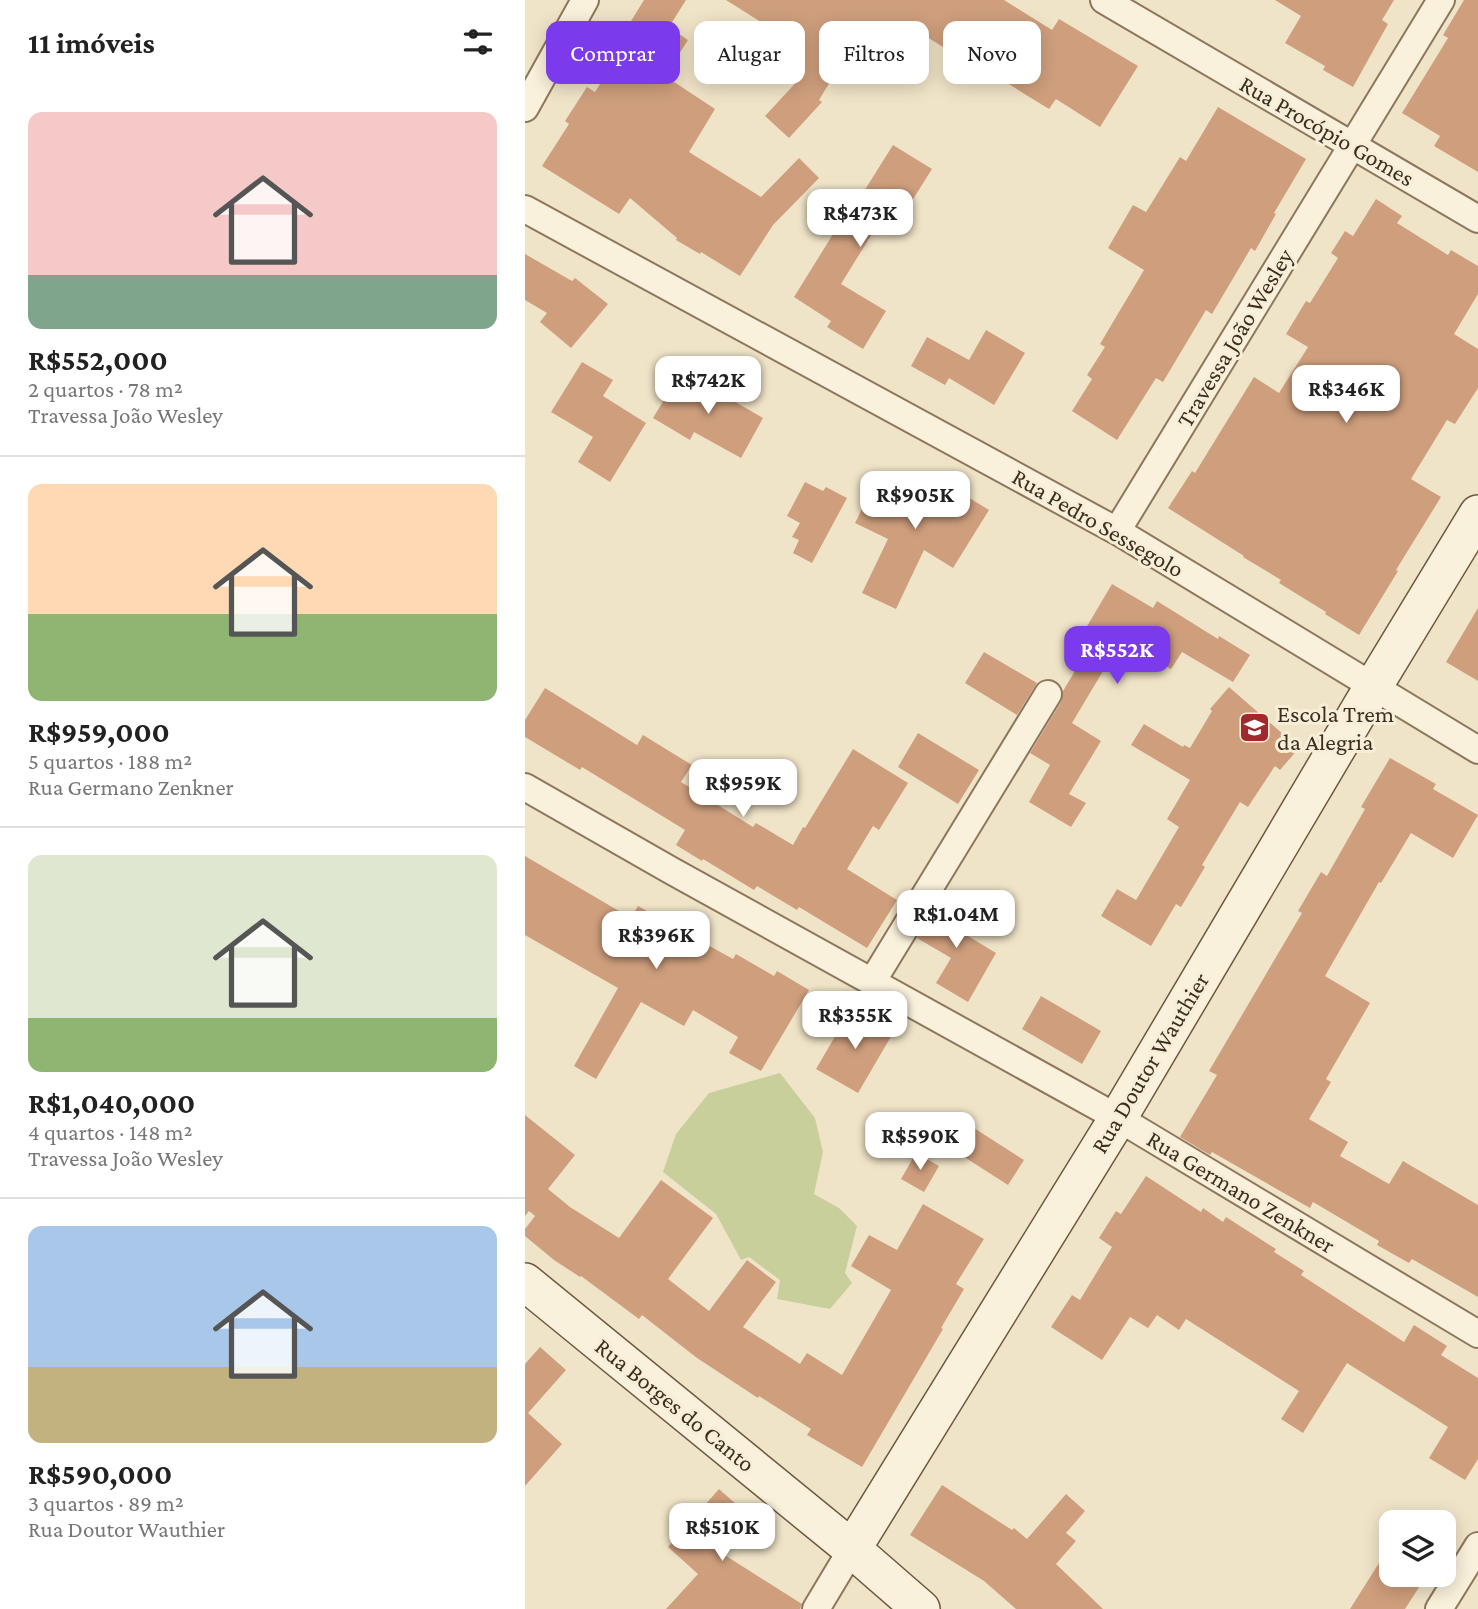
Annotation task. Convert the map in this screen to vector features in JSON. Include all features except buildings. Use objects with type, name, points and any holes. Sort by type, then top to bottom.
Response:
[{"type":"street","points":[[525,108],[585,0]]},
{"type":"street","name":"Rua Procópio Gomes","points":[[1104,0],[1478,219]]},
{"type":"street","name":"Travessa João Wesley","points":[[1117,531],[1441,0]]},
{"type":"street","name":"Rua Pedro Sessegolo","points":[[525,209],[1117,531],[1478,750]]},
{"type":"street","name":"Rua Doutor Wauthier","points":[[816,1609],[1118,1118],[1478,514]]},
{"type":"street","points":[[872,982],[1048,694]]},
{"type":"street","name":"Rua Germano Zenkner","points":[[525,787],[672,872],[1118,1118],[1478,1334]]},
{"type":"street","name":"Rua Borges do Canto","points":[[525,1282],[852,1549],[921,1609]]},
{"type":"street","points":[[1439,1609],[1478,1546]]},
{"type":"green space","points":[[780,1073],[815,1118],[823,1152],[814,1194],[839,1208],[857,1226],[845,1273],[852,1283],[830,1309],[777,1299],[780,1280],[749,1257],[741,1260],[716,1214],[663,1172],[676,1134],[709,1093]]},
{"type":"place","name":"Escola Trem da Alegria","points":[[1254,728]]}]
